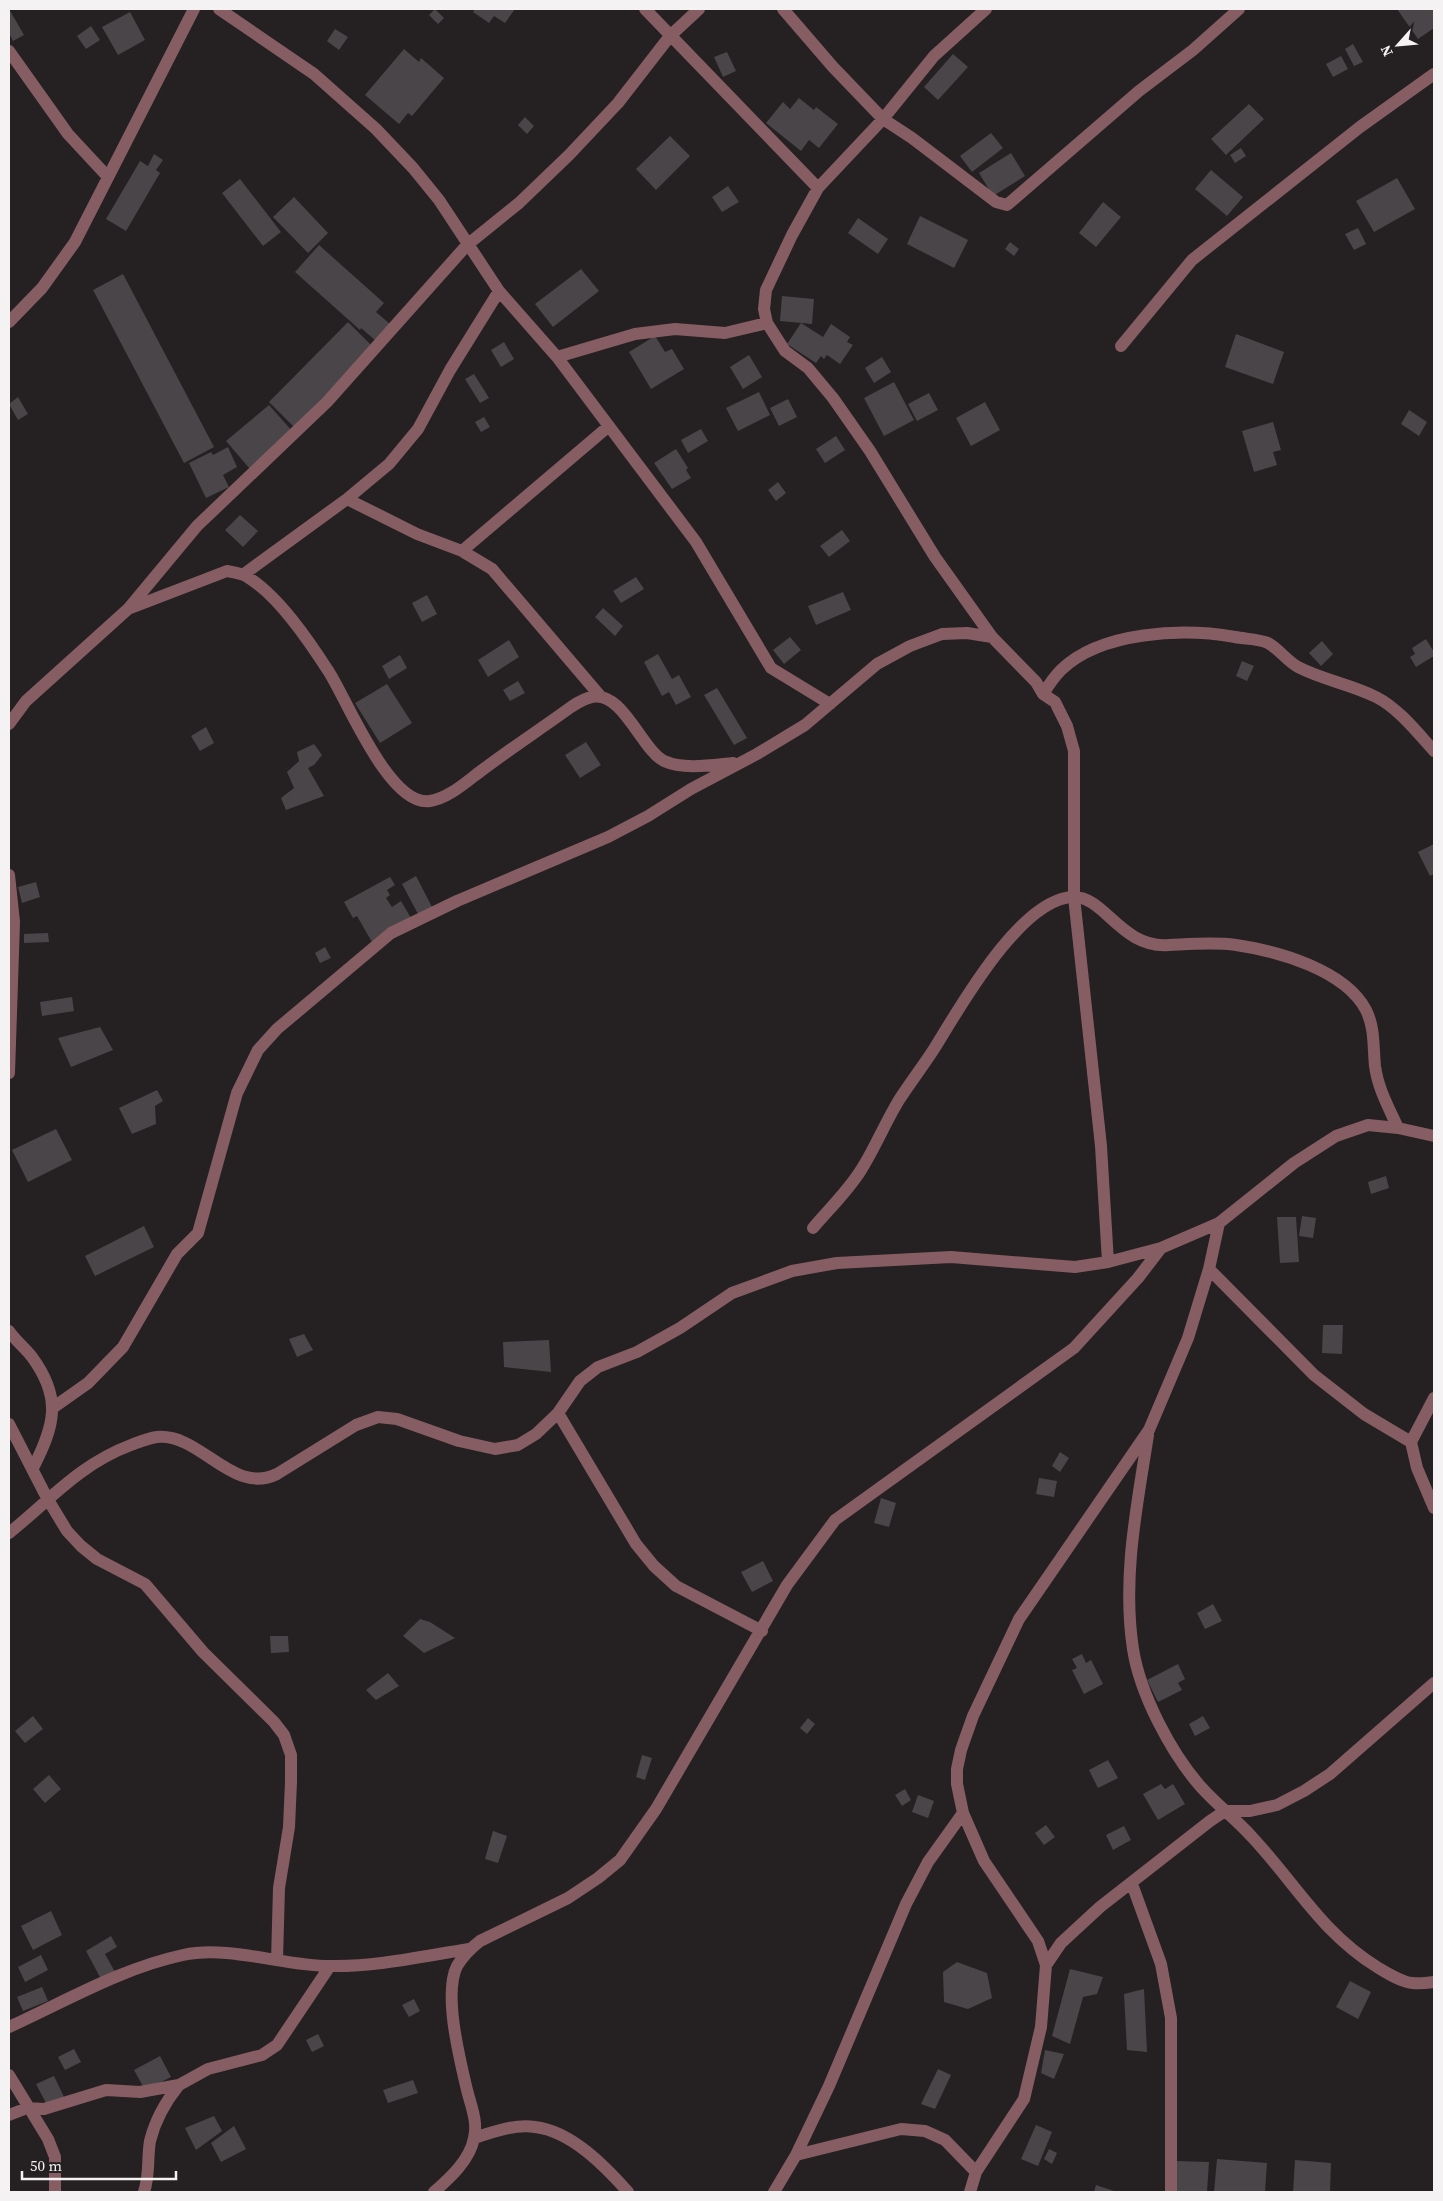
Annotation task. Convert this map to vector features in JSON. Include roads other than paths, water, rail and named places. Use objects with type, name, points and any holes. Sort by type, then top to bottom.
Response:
[{"type":"street","points":[[9,322],[42,288],[75,242],[107,176],[194,9]]},
{"type":"street","points":[[220,9],[314,74],[376,129],[429,187],[499,291],[557,357],[696,542],[771,668],[830,704]]},
{"type":"street","points":[[645,9],[818,188]]},
{"type":"street","points":[[9,724],[26,701],[128,609],[197,526],[327,402],[467,245],[519,203],[569,155],[618,103],[670,36],[699,9]]},
{"type":"street","points":[[783,9],[833,67],[883,119],[926,148],[996,202],[1007,205],[1139,91],[1193,50],[1239,9]]},
{"type":"street","points":[[986,9],[934,56],[883,119],[818,188],[766,290],[764,309],[767,323],[785,351],[808,368],[834,398],[870,451],[935,557],[992,637],[1036,682],[1043,694],[1055,702],[1067,726],[1074,751],[1074,897],[1101,1146],[1108,1262]]},
{"type":"street","points":[[9,51],[68,134],[107,176]]},
{"type":"street","points":[[1121,346],[1192,260],[1360,127],[1434,74]]},
{"type":"street","points":[[244,574],[347,499],[389,464],[418,429],[450,370],[499,291]]},
{"type":"street","points":[[557,357],[635,334],[675,329],[725,333],[767,323]]},
{"type":"street","points":[[462,551],[609,426]]},
{"type":"street","points":[[347,499],[417,534],[462,551],[492,569],[601,697],[627,717],[663,760],[676,764],[698,765],[738,763]]},
{"type":"street","points":[[128,609],[227,572],[244,574],[260,585],[286,613],[330,673],[363,737],[396,785],[410,796],[422,802],[439,798],[461,786],[571,707],[590,697],[601,697]]},
{"type":"street","points":[[1043,694],[1060,670],[1071,662],[1104,645],[1164,633],[1195,632],[1223,635],[1268,643],[1296,666],[1326,679],[1354,687],[1378,698],[1434,750]]},
{"type":"street","points":[[54,1407],[88,1384],[123,1347],[178,1254],[198,1233],[243,1077],[258,1050],[277,1029],[391,933],[457,901],[608,837],[805,725],[877,664],[927,638],[942,634],[967,633],[992,637]]},
{"type":"street","points":[[9,875],[14,922],[9,1073]]},
{"type":"street","points":[[813,1228],[861,1171],[899,1100],[985,970],[1020,927],[1037,912],[1050,904],[1074,897],[1085,900],[1099,908],[1120,928],[1141,942],[1158,946],[1201,943],[1236,945],[1316,966],[1340,981],[1354,994],[1366,1010],[1373,1033],[1375,1066],[1380,1089],[1398,1128]]},
{"type":"street","points":[[9,1533],[47,1498],[79,1473],[109,1454],[154,1437],[173,1437],[188,1442],[235,1474],[256,1479],[266,1479],[315,1452],[356,1425],[378,1417],[397,1419],[458,1441],[495,1450],[518,1445],[536,1434],[558,1413],[580,1381],[598,1366],[646,1347],[680,1328],[732,1293],[792,1270],[837,1263],[951,1257],[1075,1267],[1108,1262],[1161,1248],[1219,1223],[1294,1163],[1336,1136],[1368,1125],[1398,1128],[1434,1136]]},
{"type":"street","points":[[970,2192],[976,2172],[1024,2099],[1041,2028],[1046,1985],[1046,1964],[1038,1941],[984,1860],[963,1812],[957,1784],[957,1768],[961,1750],[973,1716],[1019,1619],[1149,1430],[1188,1338],[1209,1269],[1219,1223]]},
{"type":"street","points":[[434,2192],[468,2156],[474,2138],[476,2122],[455,2038],[452,1998],[457,1967],[469,1949],[480,1941],[568,1898],[598,1878],[620,1860],[656,1809],[762,1631],[787,1585],[835,1520],[1074,1348],[1138,1278],[1161,1248]]},
{"type":"street","points":[[1209,1269],[1314,1374],[1364,1414],[1411,1442]]},
{"type":"street","points":[[9,1331],[32,1356],[50,1386],[54,1407],[45,1445],[33,1468]]},
{"type":"street","points":[[1434,1398],[1411,1442],[1417,1468],[1434,1508]]},
{"type":"street","points":[[558,1413],[636,1544],[654,1566],[676,1586],[762,1631]]},
{"type":"street","points":[[9,1424],[47,1498],[80,1546],[97,1559],[145,1584],[202,1652],[274,1722],[284,1735],[291,1755],[291,1782],[289,1826],[279,1888],[277,1960]]},
{"type":"street","points":[[1149,1430],[1130,1546],[1129,1603],[1133,1650],[1146,1693],[1163,1730],[1200,1785],[1225,1812],[1252,1836],[1327,1928],[1356,1954],[1385,1972],[1410,1983],[1434,1982]]},
{"type":"street","points":[[1046,1964],[1060,1943],[1100,1907],[1132,1884],[1210,1821],[1225,1812],[1277,1805],[1304,1791],[1330,1774],[1434,1683]]},
{"type":"street","points":[[774,2192],[796,2155],[829,2086],[906,1904],[928,1862],[963,1812]]},
{"type":"street","points":[[1132,1884],[1161,1964],[1171,2018],[1171,2192]]},
{"type":"street","points":[[9,2027],[79,1992],[140,1969],[185,1955],[230,1954],[330,1966],[469,1949]]},
{"type":"street","points":[[9,2116],[27,2108],[44,2109],[106,2090],[140,2092],[179,2085],[208,2069],[262,2055],[277,2044],[330,1966]]},
{"type":"street","points":[[9,2075],[27,2108],[48,2139],[55,2157],[55,2192]]},
{"type":"street","points":[[144,2192],[149,2178],[150,2141],[166,2102],[179,2085]]},
{"type":"street","points":[[474,2138],[514,2127],[533,2126],[548,2129],[567,2138],[588,2154],[628,2192]]},
{"type":"street","points":[[796,2155],[901,2129],[925,2132],[945,2140],[976,2172]]}]
